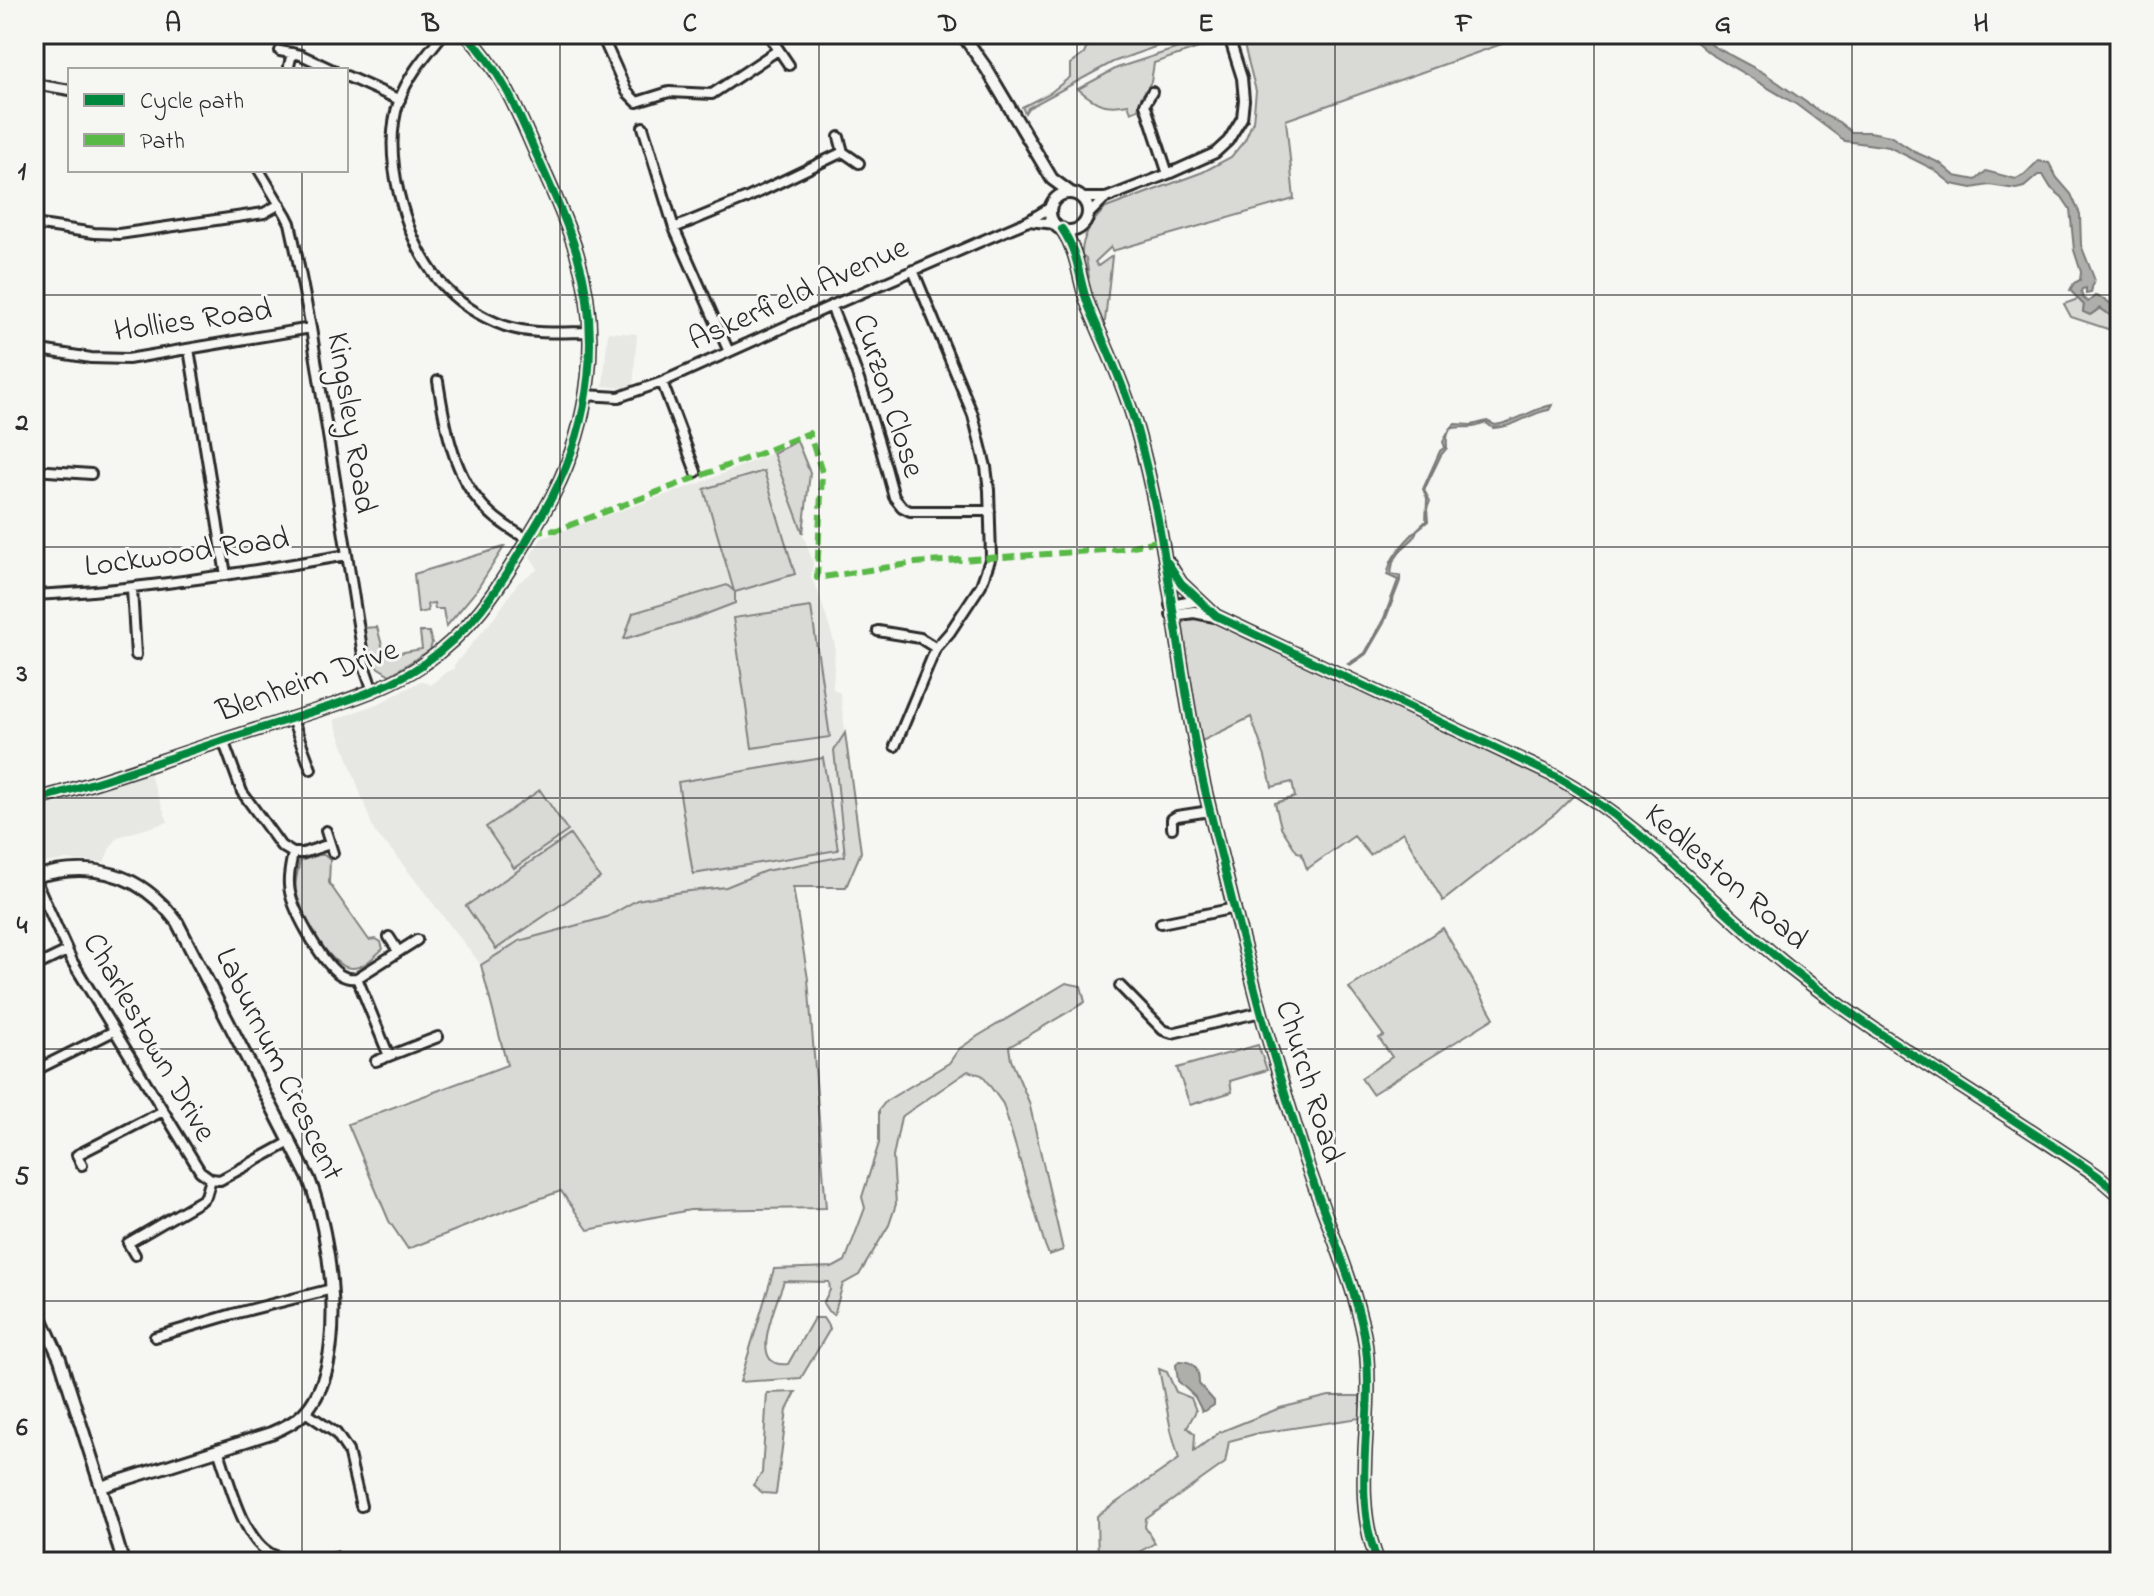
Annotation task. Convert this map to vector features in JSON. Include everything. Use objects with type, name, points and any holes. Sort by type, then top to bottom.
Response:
[{"type":"street","points":[[443,34],[412,76],[400,100],[393,142],[397,183],[417,245],[438,280],[472,310],[506,326],[541,332],[590,332]]},
{"type":"street","name":"Blenheim Drive","points":[[34,800],[292,719],[392,683],[420,666],[463,632],[486,606],[553,495],[578,429],[585,395],[590,332],[583,275],[565,219],[505,84],[485,54],[466,34]]},
{"type":"street","points":[[601,34],[627,92],[637,102],[669,92],[712,94],[778,50]]},
{"type":"street","points":[[768,34],[789,65]]},
{"type":"street","points":[[962,34],[986,68],[1052,179],[1076,195],[1087,207],[1087,216]]},
{"type":"street","points":[[1052,179],[1051,216],[1059,227],[1072,230],[1080,226],[1106,198],[1215,153],[1228,141],[1242,118],[1244,100],[1242,78],[1228,34]]},
{"type":"street","points":[[280,51],[301,55],[329,68]]},
{"type":"street","points":[[289,66],[292,53]]},
{"type":"street","points":[[348,77],[400,100]]},
{"type":"street","points":[[34,84],[68,90]]},
{"type":"street","points":[[1152,92],[1145,104],[1168,174]]},
{"type":"street","points":[[1134,117],[1147,113]]},
{"type":"street","points":[[643,127],[674,228],[729,352]]},
{"type":"street","points":[[839,137],[843,152],[859,163]]},
{"type":"street","points":[[674,228],[728,207],[843,152]]},
{"type":"street","name":"Kingsley Road","points":[[260,172],[290,223],[311,328],[365,668],[373,691]]},
{"type":"street","points":[[1052,205],[1058,196],[1106,198]]},
{"type":"street","points":[[34,224],[119,234],[264,213],[280,204]]},
{"type":"street","name":"Askerfield Avenue","points":[[585,395],[619,397],[662,382],[1028,221],[1052,205]]},
{"type":"street","name":"Askerfield Avenue","points":[[1028,221],[1059,227]]},
{"type":"street","name":"Kedleston Road","points":[[1075,251],[1080,226]]},
{"type":"street","name":"Kedleston Road","points":[[1059,227],[1075,251],[1087,301],[1133,417],[1164,555],[1172,610],[1216,616],[1587,794],[1790,967],[1974,1096],[2076,1161],[2120,1195]]},
{"type":"street","points":[[895,746],[936,648],[986,576],[991,557],[986,467],[973,415],[913,270]]},
{"type":"street","name":"Curzon Close","points":[[831,306],[848,346],[898,503],[910,511],[990,511]]},
{"type":"street","name":"Hollies Road","points":[[34,349],[91,358],[128,359],[311,328]]},
{"type":"street","points":[[189,349],[226,575]]},
{"type":"street","points":[[438,381],[449,437],[468,486],[492,514],[528,539]]},
{"type":"street","points":[[662,382],[691,467]]},
{"type":"street","points":[[34,470],[91,474]]},
{"type":"street","name":"Lockwood Road","points":[[34,595],[132,589],[347,555]]},
{"type":"street","name":"Kedleston Road","points":[[1164,555],[1175,575],[1216,616]]},
{"type":"street","points":[[132,589],[136,655]]},
{"type":"street","points":[[1172,610],[1199,600]]},
{"type":"street","name":"Church Road","points":[[1172,610],[1186,700],[1210,811],[1261,1012],[1319,1203],[1352,1291],[1364,1338],[1367,1376],[1364,1490],[1366,1521],[1378,1562]]},
{"type":"street","points":[[878,631],[920,638],[936,648]]},
{"type":"street","points":[[892,648],[895,635]]},
{"type":"street","points":[[898,710],[909,715]]},
{"type":"street","name":"Blenheim Drive","points":[[292,719],[311,769]]},
{"type":"street","points":[[223,740],[248,801],[277,842],[293,853],[332,848],[326,831]]},
{"type":"street","points":[[1172,828],[1172,819],[1177,816],[1210,811]]},
{"type":"street","points":[[293,853],[289,885],[292,901],[312,942],[333,969],[346,978],[357,978],[417,940]]},
{"type":"street","name":"Laburnum Crescent","points":[[34,877],[72,869],[122,876],[139,885],[169,910],[196,954],[314,1193],[332,1289],[332,1332],[325,1375],[305,1412]]},
{"type":"street","name":"Charlestown Drive","points":[[34,877],[67,951],[200,1171],[211,1179],[220,1180],[290,1142]]},
{"type":"street","points":[[1161,923],[1235,908]]},
{"type":"street","points":[[389,937],[398,951]]},
{"type":"street","points":[[34,967],[67,951]]},
{"type":"street","points":[[357,978],[389,1056]]},
{"type":"street","points":[[1120,986],[1163,1030],[1172,1033],[1261,1012]]},
{"type":"street","points":[[34,1071],[114,1031]]},
{"type":"street","points":[[376,1061],[438,1037]]},
{"type":"street","points":[[82,1165],[77,1155],[163,1111]]},
{"type":"street","points":[[135,1255],[128,1243],[202,1200],[211,1179]]},
{"type":"street","points":[[155,1337],[332,1289]]},
{"type":"street","points":[[34,1302],[60,1359],[123,1562]]},
{"type":"street","points":[[186,1329],[190,1342]]},
{"type":"street","points":[[101,1487],[283,1428],[305,1412],[336,1433],[348,1451],[361,1506]]},
{"type":"street","points":[[218,1449],[254,1540],[271,1555],[298,1562]]},
{"type":"shaded area","points":[[1092,34],[1191,34],[1113,62],[1028,108],[1025,113],[1022,107],[1050,93],[1070,77],[1070,64],[1084,54]]},
{"type":"shaded area","points":[[1221,34],[1222,40],[1154,63],[1151,82],[1138,109],[1131,112],[1128,104],[1101,104],[1078,89],[1117,68]]},
{"type":"shaded area","points":[[1241,34],[1530,34],[1286,120],[1294,199],[1112,251],[1111,247],[1095,262],[1098,266],[1112,256],[1105,321],[1100,324],[1086,283],[1089,277],[1086,258],[1082,255],[1089,229],[1106,208],[1203,172],[1231,157],[1245,140],[1253,121],[1256,91]]},
{"type":"shaded area","points":[[1687,34],[1700,34],[1713,46],[1764,73],[1851,132],[1890,136],[1940,163],[1955,176],[1976,180],[1986,171],[2016,179],[2038,161],[2049,163],[2071,194],[2080,214],[2081,245],[2094,278],[2091,293],[2086,294],[2086,288],[2082,289],[2083,298],[2088,302],[2095,296],[2104,299],[2120,310],[2120,322],[2100,308],[2090,315],[2083,312],[2084,305],[2070,290],[2080,280],[2081,272],[2074,250],[2070,209],[2043,175],[2016,189],[1989,185],[1972,188],[1952,184],[1933,169],[1889,147],[1845,141],[1797,105],[1709,53]]},
{"type":"shaded area","points":[[2078,299],[2084,305],[2083,311],[2092,314],[2100,308],[2120,322],[2120,333],[2071,317],[2064,304]]},
{"type":"shaded area","points":[[608,332],[637,334],[633,389],[603,386]]},
{"type":"shaded area","points":[[1552,405],[1549,410],[1508,426],[1493,428],[1486,423],[1450,430],[1447,448],[1424,490],[1430,501],[1428,521],[1417,530],[1393,562],[1391,574],[1400,576],[1400,581],[1384,623],[1366,654],[1348,664],[1365,653],[1384,618],[1398,580],[1387,575],[1390,564],[1412,534],[1426,521],[1427,499],[1423,489],[1440,451],[1445,447],[1443,442],[1450,429],[1455,424],[1472,425],[1487,421],[1495,425]]},
{"type":"shaded area","points":[[797,441],[810,473],[803,533],[773,453]]},
{"type":"shaded area","points":[[773,453],[813,562],[811,578],[835,645],[833,689],[840,693],[861,852],[846,887],[726,887],[637,900],[607,917],[519,941],[481,965],[374,831],[334,720],[382,702],[421,681],[431,685],[454,669],[518,583],[538,569],[530,556],[542,538],[700,483]]},
{"type":"shaded area","points":[[764,471],[795,574],[735,592],[735,603],[696,618],[624,639],[633,613],[727,585],[734,591],[704,489]]},
{"type":"shaded area","points":[[504,547],[476,591],[446,627],[443,609],[435,609],[434,603],[427,604],[428,611],[418,613],[414,574]]},
{"type":"shaded area","points":[[811,607],[830,737],[752,748],[733,618]]},
{"type":"shaded area","points":[[1191,616],[1212,619],[1577,792],[1556,813],[1443,901],[1403,832],[1370,855],[1354,836],[1307,869],[1301,853],[1297,852],[1281,827],[1275,803],[1295,797],[1292,782],[1272,787],[1251,717],[1200,742],[1181,638],[1182,625]]},
{"type":"shaded area","points":[[377,627],[383,649],[391,648],[392,654],[422,649],[420,632],[429,632],[430,650],[390,675],[369,662],[364,628]]},
{"type":"shaded area","points":[[845,733],[861,852],[846,887],[793,887],[808,979],[826,1208],[690,1210],[588,1230],[561,1191],[408,1249],[389,1221],[348,1124],[507,1065],[481,965],[519,941],[607,917],[637,900],[726,887],[765,871],[845,856],[834,750]]},
{"type":"shaded area","points":[[823,758],[838,850],[693,874],[678,782]]},
{"type":"shaded area","points":[[148,770],[168,822],[118,837],[104,862],[64,860],[34,865],[34,807]]},
{"type":"shaded area","points":[[540,790],[568,831],[514,868],[486,827]]},
{"type":"shaded area","points":[[570,835],[600,878],[496,949],[466,906]]},
{"type":"shaded area","points":[[319,855],[330,860],[329,883],[369,940],[381,942],[383,949],[361,966],[343,966],[325,950],[298,901],[296,884],[300,861]]},
{"type":"shaded area","points":[[1443,928],[1494,1018],[1372,1094],[1361,1078],[1392,1057],[1379,1038],[1384,1036],[1349,988]]},
{"type":"shaded area","points":[[1066,983],[1081,986],[1085,1002],[1009,1047],[1011,1060],[1029,1102],[1063,1250],[1049,1255],[1003,1104],[982,1075],[968,1071],[901,1117],[893,1157],[896,1204],[889,1225],[859,1275],[843,1284],[834,1315],[823,1303],[830,1290],[829,1282],[784,1281],[771,1317],[766,1345],[768,1356],[775,1363],[788,1364],[814,1318],[823,1318],[830,1329],[801,1378],[740,1382],[774,1269],[834,1267],[845,1261],[865,1208],[862,1197],[879,1143],[879,1110],[886,1101],[949,1063],[959,1049],[978,1036]]},
{"type":"shaded area","points":[[1258,1045],[1267,1070],[1230,1081],[1232,1092],[1190,1105],[1177,1068]]},
{"type":"shaded area","points":[[1179,1361],[1189,1362],[1195,1367],[1199,1384],[1214,1401],[1214,1405],[1205,1411],[1178,1381],[1176,1365]]},
{"type":"shaded area","points":[[1159,1369],[1167,1372],[1176,1392],[1191,1398],[1196,1411],[1187,1427],[1195,1434],[1194,1451],[1220,1432],[1280,1408],[1329,1396],[1360,1396],[1360,1418],[1259,1433],[1229,1441],[1225,1463],[1146,1519],[1145,1527],[1155,1543],[1121,1562],[1098,1562],[1097,1516],[1179,1459]]},
{"type":"shaded area","points":[[796,1392],[787,1410],[776,1494],[763,1493],[753,1485],[762,1473],[767,1393]]},
{"type":"marked path","points":[[532,531],[557,530],[809,433],[822,472],[817,578],[915,563],[1119,549],[1162,540]]},
{"type":"cycle path","points":[[34,800],[334,705],[411,672],[454,639],[481,610],[547,507],[566,467],[584,407],[590,345],[584,284],[569,230],[516,108],[490,63],[466,34]]},
{"type":"cycle path","points":[[1062,229],[1076,258],[1085,297],[1137,430],[1159,524],[1199,764],[1228,886],[1277,1067],[1359,1313],[1364,1335],[1368,1392],[1365,1507],[1369,1535],[1378,1562]]},
{"type":"cycle path","points":[[1168,563],[1181,583],[1216,616],[1555,776],[1587,796],[1648,842],[1761,944],[1827,996],[2098,1176],[2120,1195]]}]
